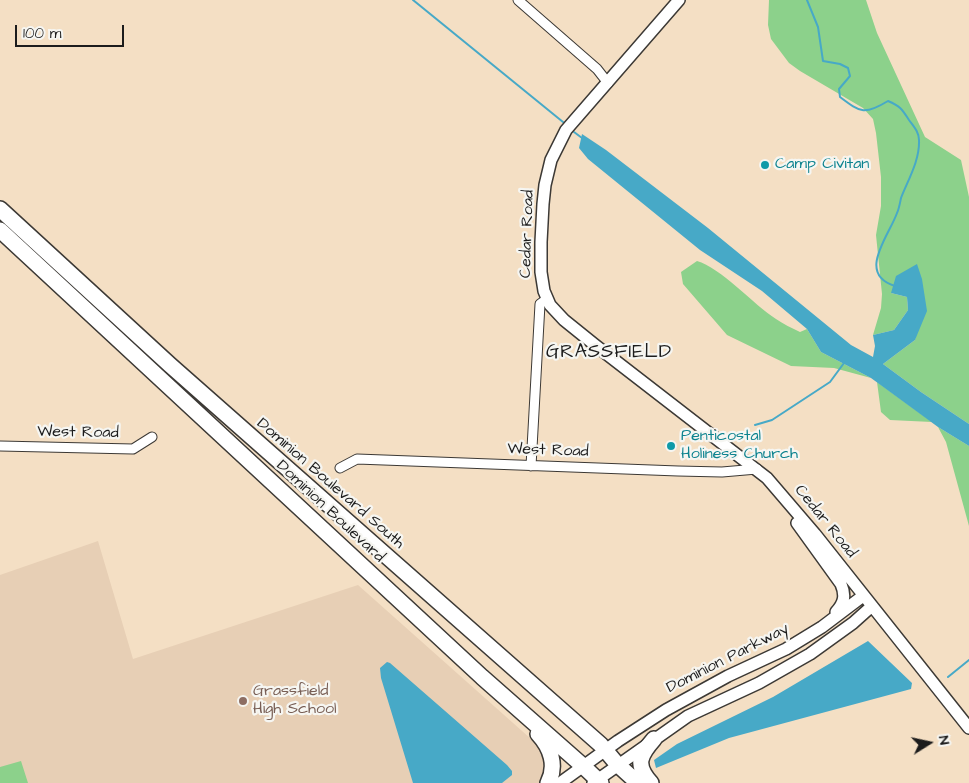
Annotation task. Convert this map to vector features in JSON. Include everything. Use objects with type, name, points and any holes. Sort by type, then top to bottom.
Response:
[{"type":"highway","name":"Dominion Boulevard South","points":[[0,209],[170,365],[606,751],[638,783]]},
{"type":"highway","name":"Dominion Boulevard","points":[[0,230],[500,694]]},
{"type":"highway","points":[[365,569],[381,552]]},
{"type":"highway","points":[[500,694],[583,766],[597,782]]},
{"type":"highway","points":[[500,694],[513,714],[540,736],[548,746],[553,768],[548,783]]},
{"type":"highway","points":[[651,783],[643,774],[640,764],[642,753],[654,739]]},
{"type":"street","points":[[518,0],[598,69],[608,83]]},
{"type":"street","name":"Cedar Road","points":[[679,0],[566,130],[554,153],[548,169],[543,204],[541,242],[542,279],[547,299],[556,312],[595,345],[757,469],[772,484],[969,728]]},
{"type":"street","points":[[531,466],[540,304],[547,299]]},
{"type":"street","name":"West Road","points":[[0,446],[133,449],[152,437]]},
{"type":"street","name":"West Road","points":[[340,468],[357,459],[722,472],[757,469]]},
{"type":"street","points":[[772,484],[800,528],[841,584],[843,603],[827,622]]},
{"type":"street","name":"Dominion Parkway","points":[[560,783],[618,741],[666,710],[728,676],[786,649],[864,596]]},
{"type":"street","name":"Dominion Parkway","points":[[597,782],[618,764],[688,716],[759,683],[810,654],[853,623],[872,606]]},
{"type":"shaded area","name":"Grassfield High School","points":[[98,541],[133,659],[358,585],[549,755],[544,783],[0,783],[0,575]]},
{"type":"green space","points":[[769,0],[866,0],[877,33],[925,137],[961,160],[969,197],[969,424],[883,364],[915,340],[922,279],[891,293],[907,297],[908,310],[894,330],[873,335],[881,308],[882,294],[876,235],[881,206],[881,177],[873,119],[863,108],[789,63],[771,39],[768,25]]},
{"type":"green space","points":[[697,261],[726,278],[779,321],[800,332],[807,329],[821,352],[871,378],[834,368],[791,366],[727,335],[683,284],[681,272]]},
{"type":"green space","points":[[877,382],[932,422],[890,420],[881,412]]},
{"type":"green space","points":[[938,427],[969,446],[969,526],[946,442]]},
{"type":"green space","points":[[21,761],[28,783],[0,783],[0,767]]},
{"type":"water","points":[[582,134],[606,150],[708,228],[851,345],[873,357],[875,346],[873,335],[894,330],[908,310],[907,297],[891,293],[896,276],[917,264],[922,279],[927,311],[915,340],[883,364],[969,424],[969,446],[938,427],[871,378],[821,352],[807,329],[762,291],[700,250],[588,159],[579,148]]},
{"type":"water","points":[[868,641],[912,683],[911,689],[729,738],[656,768],[654,760],[677,744],[773,697]]},
{"type":"water","points":[[387,662],[507,765],[512,771],[512,775],[502,783],[413,783],[381,678],[380,668]]},
{"type":"waterway","points":[[413,0],[563,122]]},
{"type":"waterway","points":[[807,0],[818,27],[823,61],[840,64],[848,68],[850,76],[839,89],[840,97],[858,109],[863,110],[874,109],[888,101],[902,110],[918,134],[919,147],[916,162],[901,198],[898,211],[878,254],[876,264],[878,273],[884,280],[895,286]]},
{"type":"waterway","points":[[574,132],[582,138]]},
{"type":"waterway","points":[[755,425],[772,420],[830,382],[844,363]]},
{"type":"waterway","points":[[948,677],[969,660]]},
{"type":"place","name":"Camp Civitan","points":[[765,165]]},
{"type":"place","name":"Penticostal Holiness Church","points":[[671,446]]},
{"type":"place","name":"Grassfield High School","points":[[243,701]]},
{"type":"district","name":"GRASSFIELD","points":[[609,353]]}]
